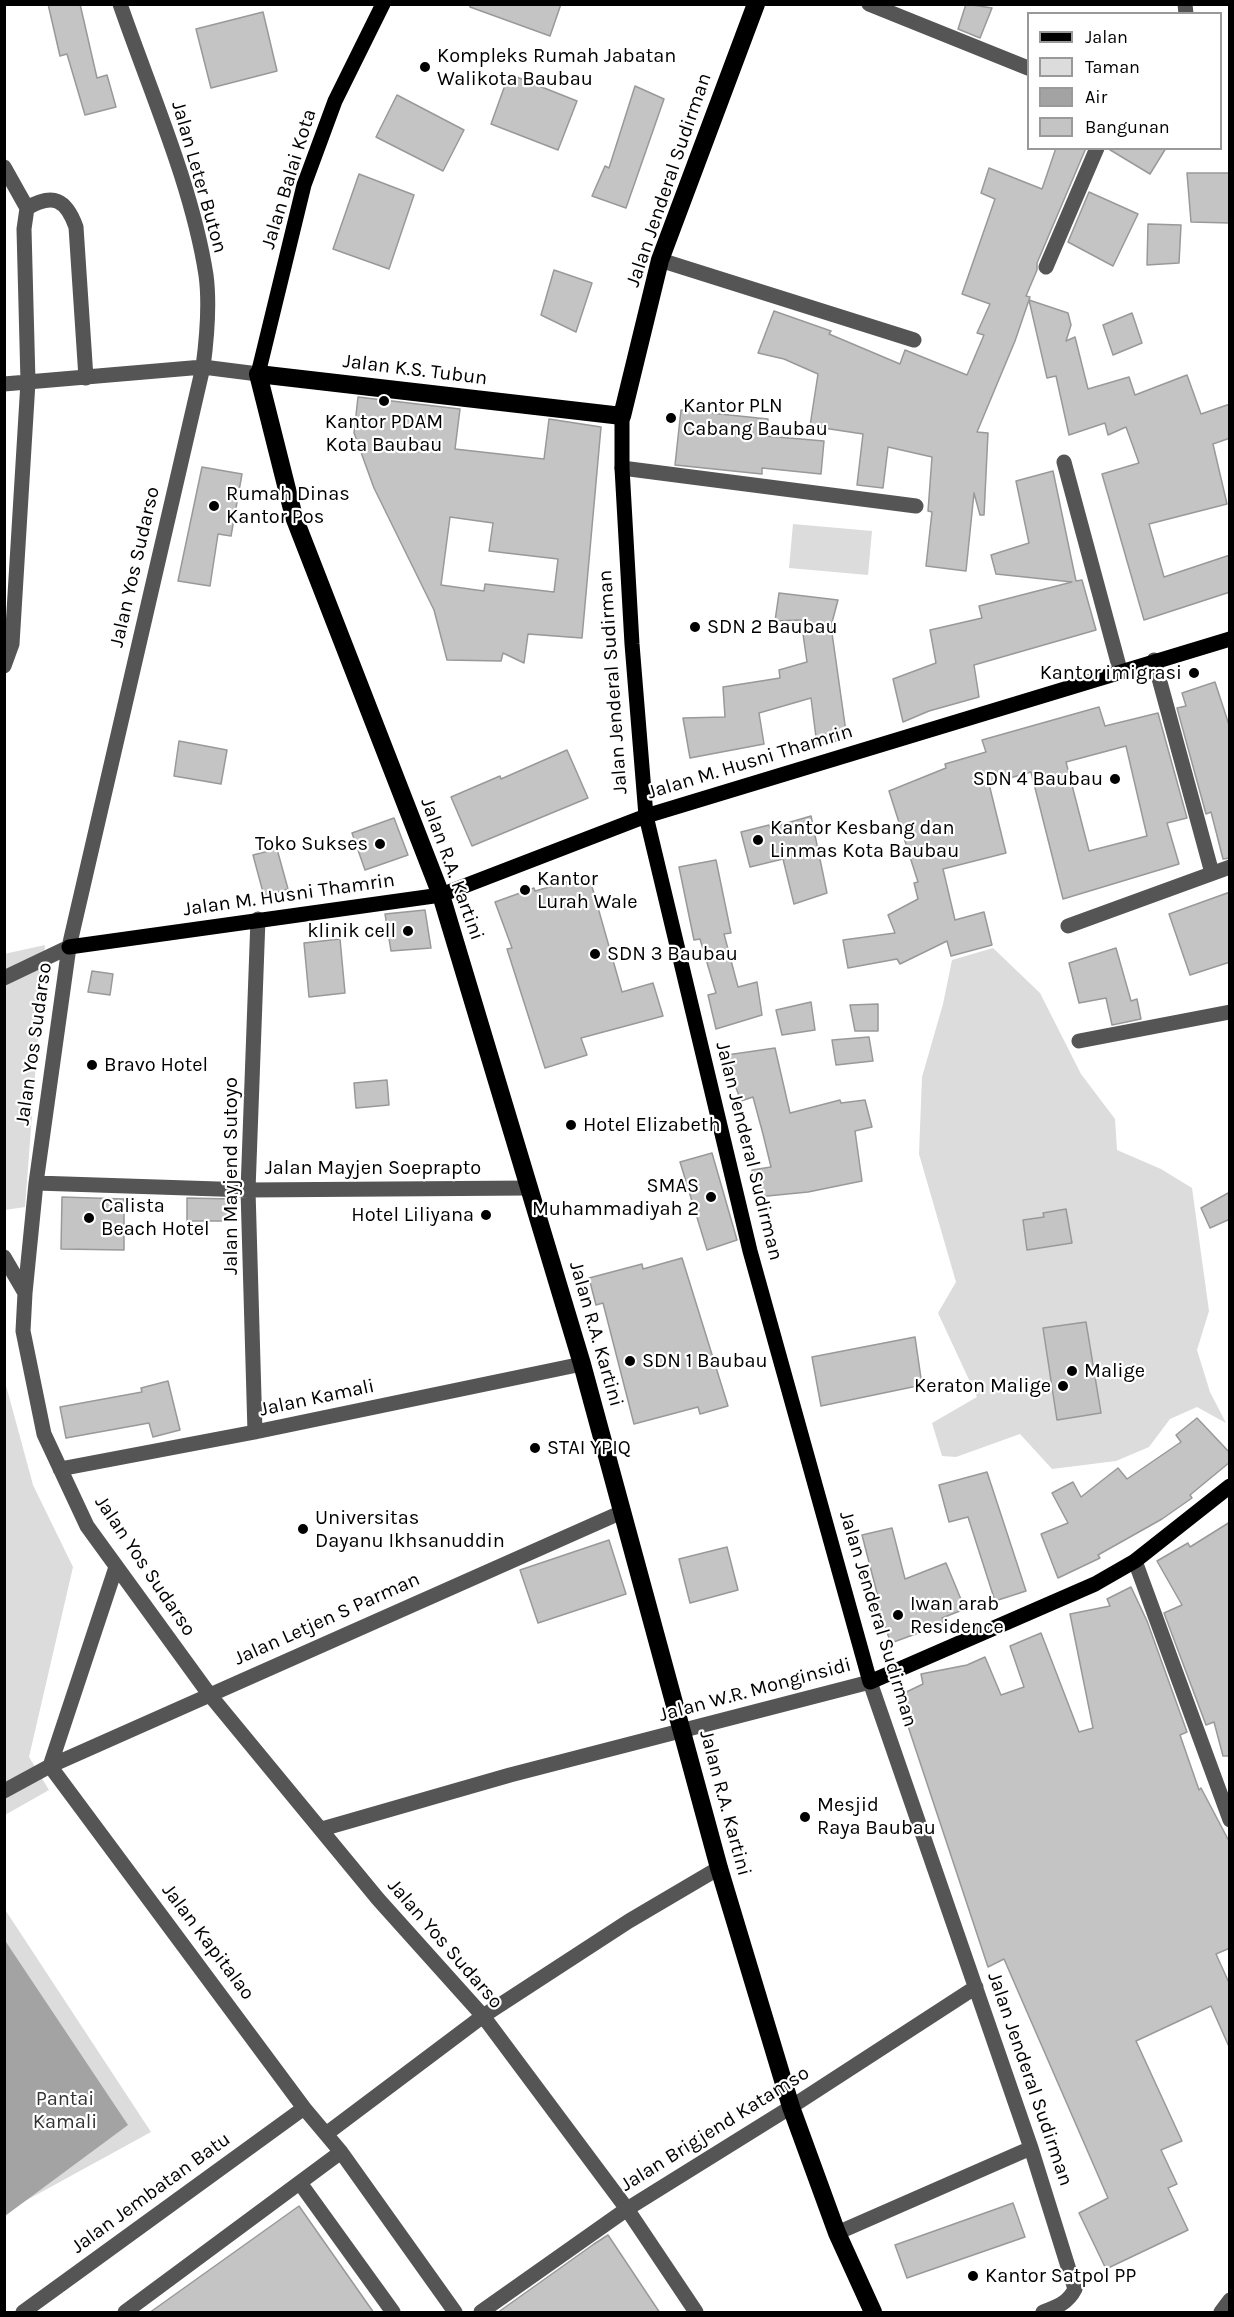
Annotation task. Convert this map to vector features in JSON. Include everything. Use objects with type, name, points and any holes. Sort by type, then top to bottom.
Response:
[{"type":"highway","name":"Jalan Jenderal Sudirman","points":[[622,416],[660,260],[756,4]]},
{"type":"highway","name":"Jalan K.S. Tubun","points":[[258,374],[622,416]]},
{"type":"highway","name":"Jalan R.A. Kartini","points":[[258,374],[294,518],[441,895],[582,1364],[719,1868],[791,2107],[837,2233],[873,2313]]},
{"type":"main road","name":"Jalan Balai Kota","points":[[258,374],[304,185],[335,101],[382,4]]},
{"type":"main road","name":"Jalan Jenderal Sudirman","points":[[622,416],[622,468],[646,816],[750,1251],[870,1682]]},
{"type":"main road","name":"Jalan M. Husni Thamrin","points":[[69,947],[441,895],[646,816],[1120,670],[1230,639]]},
{"type":"main road","name":"Jalan W.R. Monginsidi","points":[[870,1682],[1095,1584],[1135,1561],[1230,1486]]},
{"type":"street","name":"Jalan Leter Buton","points":[[120,4],[170,140],[198,241],[206,277],[208,331],[203,367]]},
{"type":"street","points":[[869,4],[1027,67]]},
{"type":"street","points":[[1046,267],[1096,150]]},
{"type":"street","points":[[4,167],[27,208],[24,229],[28,382],[12,644],[4,666]]},
{"type":"street","points":[[27,208],[41,200],[57,201],[69,208],[76,227],[86,378]]},
{"type":"street","points":[[660,260],[914,340]]},
{"type":"street","name":"Jalan K.S. Tubun","points":[[4,384],[203,367],[258,374]]},
{"type":"street","name":"Jalan Yos Sudarso","points":[[203,367],[69,947],[36,1183],[23,1331],[44,1434],[87,1526],[209,1694],[378,1899],[483,2016],[627,2209],[696,2313]]},
{"type":"street","points":[[1064,462],[1120,670]]},
{"type":"street","points":[[622,468],[916,506]]},
{"type":"street","points":[[1154,660],[1212,873]]},
{"type":"street","points":[[1068,926],[1230,867]]},
{"type":"street","name":"Jalan Mayjend Sutoyo","points":[[255,1432],[248,1190],[258,919]]},
{"type":"street","points":[[4,978],[69,947]]},
{"type":"street","points":[[1079,1041],[1230,1012]]},
{"type":"street","name":"Jalan Mayjen Soeprapto","points":[[36,1183],[248,1190],[530,1188]]},
{"type":"street","points":[[4,1257],[25,1293]]},
{"type":"street","name":"Jalan Kamali","points":[[60,1469],[255,1432],[582,1364]]},
{"type":"street","name":"Jalan Letjen S Parman","points":[[4,1791],[50,1766],[209,1694],[622,1512]]},
{"type":"street","points":[[1135,1561],[1230,1820]]},
{"type":"street","points":[[50,1766],[116,1567]]},
{"type":"street","name":"Jalan W.R. Monginsidi","points":[[322,1829],[510,1775],[870,1682]]},
{"type":"street","name":"Jalan Jenderal Sudirman","points":[[870,1682],[1031,2148],[1075,2289],[1071,2298],[1043,2313]]},
{"type":"street","name":"Jalan Kapitalao","points":[[50,1766],[304,2108],[341,2152],[455,2313]]},
{"type":"street","points":[[326,2134],[483,2016],[629,1921],[719,1868]]},
{"type":"street","name":"Jalan Brigjend Katamso","points":[[481,2313],[627,2209],[791,2107],[976,1987]]},
{"type":"street","name":"Jalan Jembatan Batu","points":[[23,2313],[304,2108]]},
{"type":"street","points":[[837,2233],[1031,2148]]},
{"type":"street","points":[[125,2313],[341,2152]]},
{"type":"street","points":[[300,2183],[393,2313]]},
{"type":"street","points":[[1221,2313],[1230,2300]]},
{"type":"green space","points":[[793,524],[872,531],[868,575],[789,568]]},
{"type":"green space","points":[[45,945],[25,1207],[5,1210],[4,954]]},
{"type":"green space","points":[[993,948],[1040,993],[1081,1074],[1115,1119],[1117,1150],[1161,1169],[1192,1188],[1209,1311],[1197,1350],[1210,1392],[1226,1423],[1197,1407],[1170,1419],[1149,1447],[1116,1461],[1052,1469],[1020,1434],[956,1457],[942,1456],[932,1423],[977,1397],[938,1313],[956,1282],[919,1154],[922,1077],[943,1004],[952,960]]},
{"type":"green space","points":[[4,1378],[33,1485],[73,1567],[29,1757],[49,1790],[5,1815]]},
{"type":"green space","name":"Pantai Kamali","points":[[4,1908],[151,2132],[5,2212],[4,2212]]},
{"type":"water","name":"Pantai Kamali","points":[[4,1939],[128,2125],[5,2216],[4,2216]]},
{"type":"building","points":[[48,4],[80,4],[97,78],[107,75],[116,107],[85,115],[67,54],[60,56]]},
{"type":"building","points":[[470,4],[561,4],[550,36],[470,7]]},
{"type":"building","points":[[966,4],[992,8],[980,38],[958,29]]},
{"type":"building","points":[[263,12],[277,71],[211,88],[196,29]]},
{"type":"building","points":[[509,74],[577,101],[558,150],[491,124]]},
{"type":"building","points":[[635,86],[664,99],[626,208],[592,196],[605,166],[609,168]]},
{"type":"building","points":[[397,95],[464,130],[443,171],[376,137]]},
{"type":"building","points":[[1055,150],[1085,150],[1037,263],[1037,270],[1026,296],[1030,297],[1015,341],[977,432],[988,433],[984,515],[980,515],[974,493],[966,571],[926,566],[932,512],[928,511],[932,457],[888,447],[883,488],[857,485],[863,434],[810,426],[818,374],[784,359],[758,353],[774,311],[831,331],[829,334],[900,364],[905,350],[967,375],[984,335],[977,333],[990,304],[962,294],[995,199],[981,193],[989,168],[1042,189]]},
{"type":"building","points":[[1110,150],[1165,150],[1150,174]]},
{"type":"building","points":[[1187,173],[1230,173],[1230,223],[1191,222]]},
{"type":"building","points":[[359,174],[414,195],[389,269],[333,249]]},
{"type":"building","points":[[1089,192],[1138,214],[1113,266],[1068,242]]},
{"type":"building","points":[[1148,224],[1181,225],[1179,263],[1147,265]]},
{"type":"building","points":[[554,270],[592,283],[576,332],[541,315]]},
{"type":"building","points":[[1029,300],[1068,313],[1071,325],[1066,341],[1075,337],[1088,389],[1129,377],[1135,395],[1187,375],[1201,414],[1230,404],[1230,438],[1213,444],[1227,504],[1149,524],[1164,577],[1230,555],[1230,592],[1144,620],[1102,474],[1139,463],[1126,427],[1108,435],[1105,423],[1069,435],[1056,376],[1047,378]]},
{"type":"building","points":[[1132,313],[1142,343],[1113,355],[1103,325]]},
{"type":"building","points":[[358,397],[460,409],[455,449],[544,459],[549,419],[601,427],[582,638],[528,634],[524,663],[503,653],[501,661],[447,660],[434,610],[374,488],[354,433]],"holes":[[[450,517],[493,523],[489,551],[558,559],[554,592],[485,584],[484,591],[441,585]]]},
{"type":"building","points":[[681,410],[768,419],[766,436],[824,441],[821,474],[762,468],[762,474],[675,465]]},
{"type":"building","points":[[202,467],[242,474],[231,536],[218,534],[210,586],[178,581]]},
{"type":"building","points":[[1053,471],[1076,581],[1082,580],[1096,630],[974,665],[979,697],[929,711],[903,722],[893,679],[936,663],[930,630],[982,618],[979,606],[1072,582],[996,574],[991,555],[1029,543],[1016,481]]},
{"type":"building","points":[[779,593],[838,600],[831,626],[847,739],[817,745],[811,698],[759,713],[764,744],[690,758],[683,718],[725,717],[723,687],[780,678],[779,670],[807,662],[801,620],[775,621]]},
{"type":"building","points":[[1215,682],[1230,728],[1230,858],[1223,859],[1211,812],[1206,814],[1177,708],[1186,706],[1182,693]]},
{"type":"building","points":[[1099,707],[1105,726],[1158,713],[1187,818],[1167,823],[1179,864],[1063,899],[1031,772],[989,784],[1006,853],[943,869],[955,920],[984,912],[992,945],[951,956],[947,941],[900,964],[897,959],[848,968],[843,940],[895,933],[888,915],[918,899],[914,883],[918,882],[889,791],[946,768],[945,764],[986,752],[982,740]],"holes":[[[1126,746],[1147,836],[1089,851],[1066,762]]]},
{"type":"building","points":[[179,741],[227,750],[221,784],[174,776]]},
{"type":"building","points":[[567,750],[588,798],[472,846],[451,797],[500,776],[501,779]]},
{"type":"building","points":[[811,816],[827,893],[794,904],[783,859],[750,867],[741,832],[769,825],[770,828]]},
{"type":"building","name":"Toko Sukses","points":[[394,818],[408,855],[365,870],[352,833]]},
{"type":"building","points":[[277,849],[288,889],[264,896],[253,855]]},
{"type":"building","points":[[716,860],[731,933],[724,934],[738,987],[757,982],[762,1015],[716,1029],[708,995],[716,993],[700,939],[694,940],[679,867]]},
{"type":"building","points":[[589,876],[622,992],[653,983],[663,1016],[581,1038],[587,1055],[545,1068],[507,949],[512,948],[495,902],[534,888],[535,891]]},
{"type":"building","points":[[1230,892],[1230,962],[1190,975],[1169,914]]},
{"type":"building","name":"klinik cell","points":[[425,910],[431,948],[391,951],[385,914]]},
{"type":"building","points":[[340,939],[345,993],[309,997],[304,943]]},
{"type":"building","points":[[1116,948],[1131,1001],[1137,999],[1141,1019],[1112,1025],[1106,998],[1079,1003],[1069,963]]},
{"type":"building","points":[[92,971],[113,974],[110,995],[88,992]]},
{"type":"building","points":[[811,1002],[815,1030],[782,1035],[776,1010]]},
{"type":"building","points":[[878,1004],[878,1031],[855,1031],[850,1005]]},
{"type":"building","points":[[869,1037],[873,1061],[836,1065],[832,1040]]},
{"type":"building","points":[[775,1048],[790,1113],[840,1100],[841,1103],[865,1100],[872,1127],[855,1131],[862,1181],[808,1192],[757,1197],[752,1170],[771,1167],[763,1134],[753,1097],[741,1101],[730,1072],[723,1074],[720,1056]]},
{"type":"building","points":[[387,1080],[389,1105],[356,1108],[354,1083]]},
{"type":"building","points":[[712,1153],[737,1240],[707,1250],[680,1162]]},
{"type":"building","points":[[1230,1192],[1230,1219],[1210,1228],[1201,1208]]},
{"type":"building","points":[[62,1197],[124,1199],[124,1250],[61,1249]]},
{"type":"building","points":[[187,1198],[233,1199],[233,1221],[187,1221]]},
{"type":"building","points":[[1066,1209],[1072,1243],[1027,1250],[1023,1220],[1044,1217],[1043,1213]]},
{"type":"building","points":[[682,1258],[728,1406],[700,1414],[698,1407],[634,1424],[603,1303],[596,1305],[589,1278],[642,1264],[643,1269]]},
{"type":"building","name":"Malige","points":[[1086,1322],[1101,1413],[1057,1420],[1043,1328]]},
{"type":"building","points":[[915,1337],[922,1385],[821,1406],[812,1357]]},
{"type":"building","points":[[168,1381],[180,1430],[153,1437],[149,1423],[66,1438],[60,1407],[142,1392],[141,1388]]},
{"type":"building","points":[[1197,1418],[1230,1453],[1230,1462],[1190,1495],[1192,1498],[1162,1519],[1098,1555],[1100,1558],[1058,1578],[1041,1534],[1068,1523],[1052,1493],[1073,1482],[1081,1497],[1118,1468],[1127,1479],[1181,1442],[1176,1435]]},
{"type":"building","points":[[987,1472],[1026,1591],[995,1601],[968,1517],[949,1522],[939,1485]]},
{"type":"building","points":[[1230,1522],[1230,1756],[1223,1756],[1214,1722],[1206,1725],[1164,1613],[1182,1605],[1157,1561],[1188,1543],[1190,1547]]},
{"type":"building","points":[[892,1528],[905,1579],[946,1563],[965,1609],[942,1618],[944,1622],[920,1629],[921,1632],[891,1643],[874,1598],[878,1597],[862,1535]]},
{"type":"building","points":[[609,1540],[626,1594],[538,1623],[520,1570]]},
{"type":"building","points":[[727,1547],[738,1590],[690,1603],[679,1559]]},
{"type":"building","points":[[1131,1587],[1147,1621],[1187,1732],[1180,1735],[1199,1790],[1201,1788],[1230,1843],[1230,1948],[1216,1954],[1230,1985],[1230,2049],[1211,2006],[1136,2041],[1182,2141],[1161,2150],[1177,2184],[1168,2188],[1188,2230],[1106,2269],[1079,2213],[1108,2198],[1004,1959],[988,1967],[898,1696],[923,1684],[921,1674],[967,1665],[985,1657],[1001,1695],[1024,1687],[1010,1646],[1041,1633],[1079,1732],[1093,1728],[1070,1614],[1110,1606],[1107,1599]]},
{"type":"building","points":[[1013,2203],[1025,2237],[907,2278],[895,2245]]},
{"type":"building","points":[[299,2206],[374,2313],[149,2313]]},
{"type":"building","points":[[608,2235],[660,2313],[497,2313],[594,2244]]},
{"type":"place","name":"Kompleks Rumah Jabatan Walikota Baubau","points":[[425,67]]},
{"type":"place","name":"Kantor PDAM Kota Baubau","points":[[384,401]]},
{"type":"place","name":"Kantor PLN Cabang Baubau","points":[[671,418]]},
{"type":"place","name":"Rumah Dinas Kantor Pos","points":[[214,506]]},
{"type":"place","name":"SDN 2 Baubau","points":[[695,627]]},
{"type":"place","name":"Kantor imigrasi","points":[[1194,673]]},
{"type":"place","name":"SDN 4 Baubau","points":[[1115,779]]},
{"type":"place","name":"Kantor Kesbang dan Linmas Kota Baubau","points":[[758,840]]},
{"type":"place","name":"Toko Sukses","points":[[380,844]]},
{"type":"place","name":"Kantor Lurah Wale","points":[[525,890]]},
{"type":"place","name":"klinik cell","points":[[408,931]]},
{"type":"place","name":"SDN 3 Baubau","points":[[595,954]]},
{"type":"place","name":"Bravo Hotel","points":[[92,1065]]},
{"type":"place","name":"Hotel Elizabeth","points":[[571,1125]]},
{"type":"place","name":"SMAS Muhammadiyah 2","points":[[711,1197]]},
{"type":"place","name":"Hotel Liliyana","points":[[486,1215]]},
{"type":"place","name":"Calista Beach Hotel","points":[[89,1218]]},
{"type":"place","name":"SDN 1 Baubau","points":[[630,1361]]},
{"type":"place","name":"Malige","points":[[1072,1371]]},
{"type":"place","name":"Keraton Malige","points":[[1063,1386]]},
{"type":"place","name":"STAI YPIQ","points":[[535,1448]]},
{"type":"place","name":"Universitas Dayanu Ikhsanuddin","points":[[303,1529]]},
{"type":"place","name":"Iwan arab Residence","points":[[898,1615]]},
{"type":"place","name":"Mesjid Raya Baubau","points":[[805,1817]]},
{"type":"place","name":"Kantor Satpol PP","points":[[973,2276]]}]
